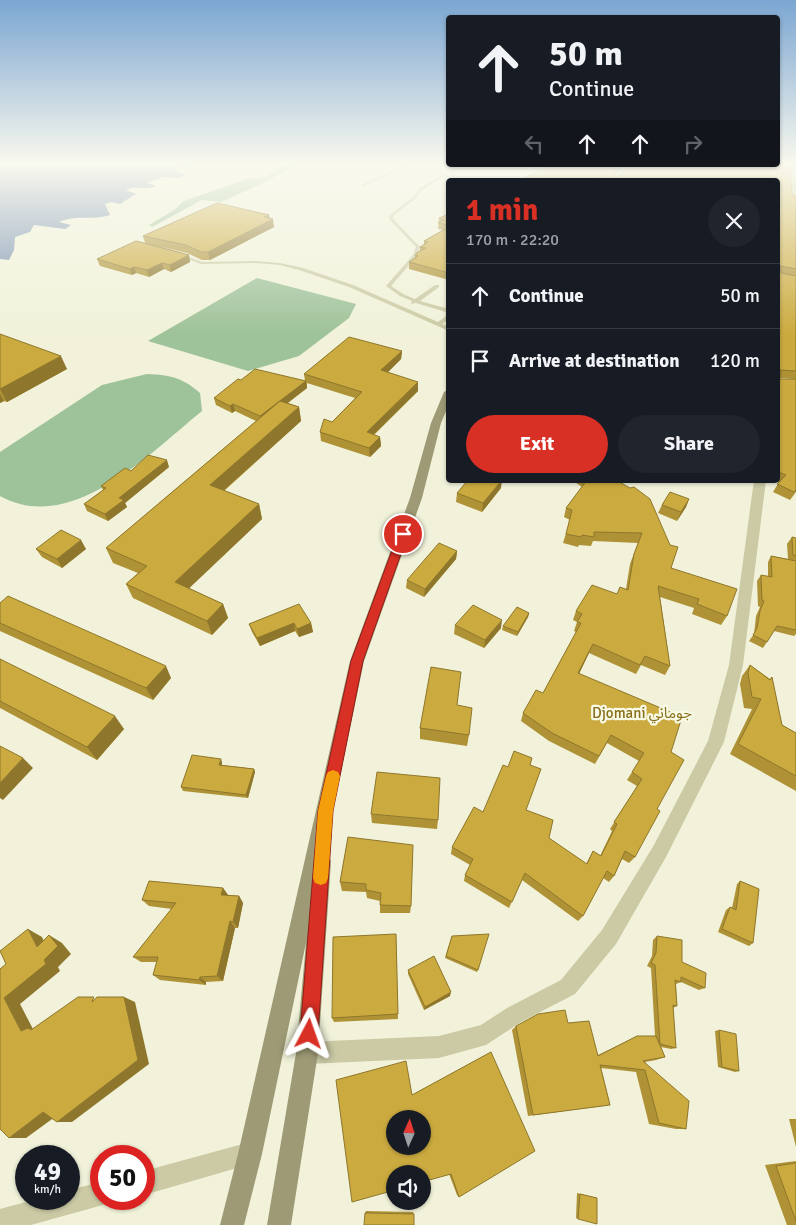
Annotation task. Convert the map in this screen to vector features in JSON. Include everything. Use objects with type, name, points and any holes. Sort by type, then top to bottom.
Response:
[{"type":"main road","points":[[232,1225],[250,1154],[326,811],[357,661],[416,498],[436,423],[446,399]]},
{"type":"main road","points":[[279,1225],[307,1053],[326,811]]},
{"type":"street","points":[[307,1053],[439,1048],[486,1034],[514,1015],[568,987],[609,937],[660,851],[716,742],[736,665],[760,483]]},
{"type":"street","points":[[155,1179],[250,1154]]},
{"type":"street","points":[[0,1221],[90,1197]]},
{"type":"lane","points":[[392,220],[418,247],[414,255],[388,286],[417,301],[446,310]]},
{"type":"lane","points":[[172,253],[201,263],[255,262],[280,264],[301,269],[351,286],[446,328]]},
{"type":"lane","points":[[405,310],[437,286]]},
{"type":"lane","points":[[438,325],[446,318]]},
{"type":"green space","points":[[157,220],[165,220],[152,227],[149,225]]},
{"type":"green space","points":[[257,278],[356,304],[349,318],[299,356],[248,371],[148,341]]},
{"type":"green space","points":[[147,374],[170,376],[188,384],[200,393],[202,411],[135,466],[109,484],[82,497],[55,505],[27,506],[0,496],[0,452],[102,385]]},
{"type":"water","points":[[0,220],[65,220],[59,222],[71,225],[65,229],[34,225],[30,232],[15,237],[14,250],[9,260],[0,259]]},
{"type":"building","points":[[179,220],[271,220],[208,252],[201,252],[186,245],[143,236]]},
{"type":"building","points":[[444,220],[446,220],[446,224],[438,223]]},
{"type":"building","points":[[780,220],[796,220],[796,269],[780,266]]},
{"type":"building","points":[[446,229],[446,272],[409,262],[418,256],[415,255],[418,252],[426,248],[420,247],[428,242],[424,241]]},
{"type":"building","points":[[136,241],[189,255],[170,265],[162,263],[147,270],[134,267],[130,269],[97,259]]},
{"type":"building","points":[[780,266],[781,273],[796,276],[796,371],[780,370]]},
{"type":"building","points":[[0,334],[61,356],[0,389]]},
{"type":"building","points":[[349,337],[402,351],[381,370],[418,382],[367,432],[380,437],[369,448],[320,432],[324,419],[332,422],[362,392],[304,374]]},
{"type":"building","points":[[255,369],[306,381],[260,416],[233,404],[230,406],[214,398],[238,379],[241,380]]},
{"type":"building","points":[[780,379],[796,379],[796,490],[794,492],[777,484],[786,475],[780,473]]},
{"type":"building","points":[[280,401],[299,407],[210,485],[259,504],[175,582],[223,604],[207,621],[126,584],[147,566],[106,548]]},
{"type":"building","points":[[148,455],[167,460],[119,498],[124,500],[105,514],[84,504],[106,488],[101,486],[125,468],[131,471]]},
{"type":"building","points":[[465,483],[500,483],[483,503],[457,493]]},
{"type":"building","points":[[585,483],[621,483],[630,488],[634,487],[650,499],[670,545],[678,547],[671,568],[737,589],[727,616],[697,604],[699,599],[658,586],[670,666],[645,656],[640,665],[593,644],[578,673],[682,717],[671,752],[684,760],[657,809],[660,811],[635,857],[625,851],[614,876],[607,871],[583,916],[525,873],[512,902],[465,875],[473,859],[452,847],[474,807],[483,812],[503,765],[508,767],[514,751],[532,758],[530,765],[541,769],[526,810],[553,820],[549,838],[587,864],[593,851],[601,856],[617,824],[614,822],[642,779],[632,772],[644,753],[611,735],[599,756],[552,733],[523,713],[536,690],[543,693],[581,623],[577,622],[582,614],[576,611],[592,585],[617,594],[620,587],[628,590],[634,554],[642,533],[594,532],[594,537],[566,534],[572,510],[566,508]]},
{"type":"building","points":[[670,492],[689,499],[681,512],[662,505]]},
{"type":"building","points":[[61,530],[81,540],[57,559],[36,549]]},
{"type":"building","points":[[792,537],[796,538],[796,556],[793,555]]},
{"type":"building","points":[[439,543],[457,551],[425,589],[407,580]]},
{"type":"building","points":[[771,556],[796,561],[796,630],[777,626],[767,642],[753,635],[757,628],[764,601],[762,600],[761,575],[772,577]]},
{"type":"building","points":[[8,596],[166,666],[146,688],[0,623],[0,603]]},
{"type":"building","points":[[299,604],[311,623],[297,629],[294,623],[257,638],[249,624]]},
{"type":"building","points":[[473,605],[502,620],[485,640],[455,625]]},
{"type":"building","points":[[517,607],[529,613],[518,632],[503,626]]},
{"type":"building","points":[[0,659],[115,716],[87,747],[0,701]]},
{"type":"building","points":[[750,665],[770,680],[772,677],[782,725],[796,733],[796,776],[738,744],[761,699],[752,697],[748,673]]},
{"type":"building","points":[[431,667],[461,672],[457,705],[472,708],[469,735],[420,728]]},
{"type":"building","points":[[0,746],[23,758],[0,783]]},
{"type":"building","points":[[192,755],[221,759],[219,765],[254,769],[246,795],[181,787]]},
{"type":"building","points":[[377,772],[440,778],[438,820],[371,814]]},
{"type":"building","points":[[348,837],[413,845],[411,906],[380,905],[381,893],[366,890],[366,884],[340,882]]},
{"type":"building","points":[[149,881],[223,888],[221,895],[239,896],[233,922],[230,921],[217,976],[200,977],[199,980],[153,975],[158,957],[133,957],[176,903],[142,900]]},
{"type":"building","points":[[740,881],[759,889],[753,943],[722,929],[730,907],[736,910]]},
{"type":"building","points":[[28,929],[37,947],[49,935],[58,946],[44,960],[46,964],[4,998],[21,1031],[28,1028],[31,1030],[78,997],[94,997],[92,1002],[97,997],[124,997],[138,1060],[57,1122],[43,1112],[9,1138],[0,1129],[0,969],[6,964],[0,951]]},
{"type":"building","points":[[396,934],[398,1014],[332,1018],[333,937]]},
{"type":"building","points":[[489,934],[478,970],[446,956],[452,936]]},
{"type":"building","points":[[657,936],[682,940],[682,962],[706,973],[705,988],[681,977],[681,982],[675,980],[677,1006],[673,1005],[676,1048],[660,1044],[655,965],[651,963],[656,953]]},
{"type":"building","points":[[434,956],[451,992],[425,1007],[408,970]]},
{"type":"building","points":[[565,1010],[568,1023],[589,1021],[598,1056],[637,1036],[656,1036],[665,1057],[643,1061],[689,1101],[686,1129],[659,1123],[645,1070],[600,1065],[610,1105],[533,1115],[516,1026],[538,1014]]},
{"type":"building","points":[[719,1030],[736,1034],[739,1071],[722,1067]]},
{"type":"building","points":[[491,1052],[535,1151],[459,1197],[451,1174],[431,1180],[431,1165],[386,1165],[386,1193],[352,1202],[336,1080],[406,1061],[412,1095]]},
{"type":"building","points":[[796,1163],[796,1221],[776,1166]]},
{"type":"building","points":[[580,1194],[597,1198],[597,1224],[578,1219]]},
{"type":"building","points":[[365,1213],[414,1214],[414,1225],[364,1225]]},
{"type":"slow traffic","points":[[321,878],[326,811],[333,776]]},
{"type":"district","name":"Djomani جوماني","points":[[642,713]]},
{"type":"route","points":[[309,1034],[326,811],[357,661],[403,534]]}]
